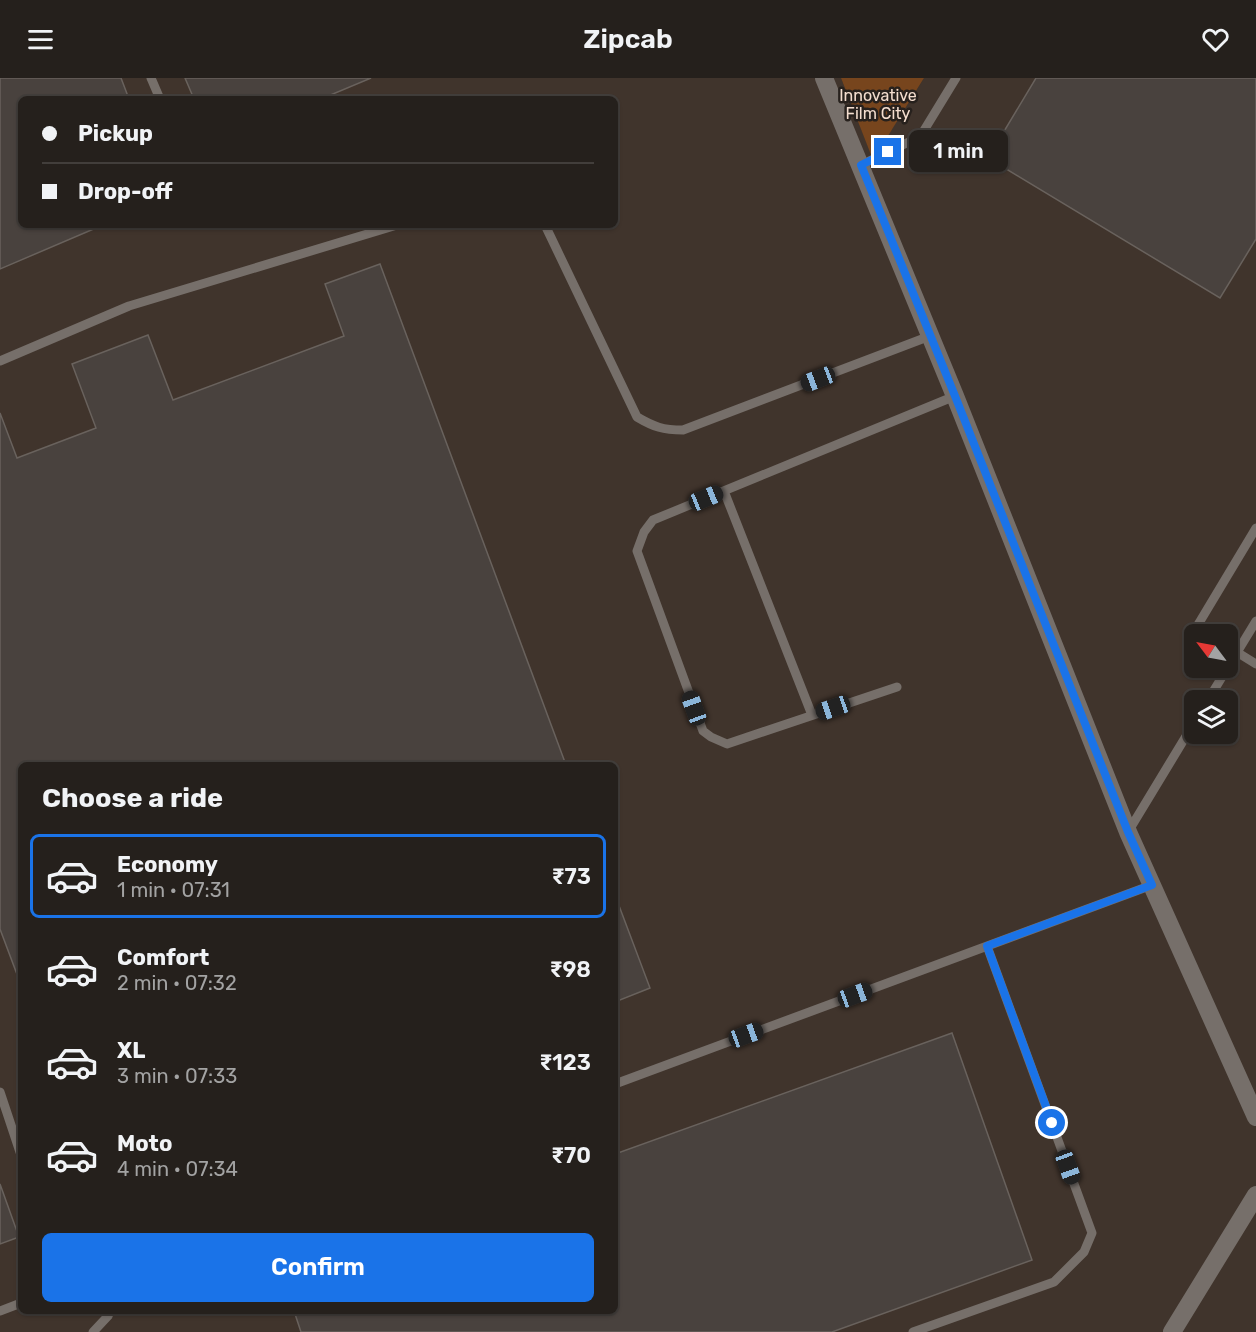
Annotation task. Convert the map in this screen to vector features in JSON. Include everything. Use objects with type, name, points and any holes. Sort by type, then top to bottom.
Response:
[{"type":"street","points":[[824,78],[955,396],[1128,832],[1256,1117]]},
{"type":"street","points":[[1172,1332],[1256,1195]]},
{"type":"lane","points":[[151,78],[159,96]]},
{"type":"lane","points":[[861,165],[915,139],[923,132],[956,78]]},
{"type":"lane","points":[[0,361],[129,306],[387,228]]},
{"type":"lane","points":[[546,228],[637,417],[654,427],[683,430],[930,336]]},
{"type":"lane","points":[[897,687],[726,744],[711,737],[703,731],[637,551],[644,532],[653,520],[955,396]]},
{"type":"lane","points":[[724,491],[812,715]]},
{"type":"lane","points":[[1198,624],[1256,528]]},
{"type":"lane","points":[[1238,650],[1256,621]]},
{"type":"lane","points":[[1238,653],[1256,664]]},
{"type":"lane","points":[[1128,832],[1184,740]]},
{"type":"lane","points":[[618,1083],[1152,885]]},
{"type":"lane","points":[[913,1332],[1054,1282],[1084,1252],[1092,1233],[987,946]]},
{"type":"lane","points":[[0,1092],[18,1146]]},
{"type":"lane","points":[[0,1311],[18,1305]]},
{"type":"lane","points":[[93,1332],[109,1314]]},
{"type":"shaded area","points":[[0,78],[841,78],[873,159],[924,78],[1256,78],[1256,1332],[0,1332]]},
{"type":"green space","name":"Innovative Film City","points":[[841,78],[924,78],[873,160]]},
{"type":"building","points":[[0,78],[121,78],[128,96],[18,96],[18,228],[96,228],[0,269]]},
{"type":"building","points":[[185,78],[371,78],[328,96],[193,96]]},
{"type":"building","points":[[1036,78],[1256,78],[1256,239],[1220,298],[988,158]]},
{"type":"building","points":[[380,264],[565,762],[18,762],[18,977],[0,929],[0,413],[17,458],[96,428],[72,364],[148,335],[173,400],[344,336],[325,284]]},
{"type":"building","points":[[618,903],[650,988],[618,1001]]},
{"type":"building","points":[[952,1033],[1032,1260],[832,1332],[301,1332],[295,1314],[618,1314],[618,1153]]},
{"type":"building","points":[[0,1184],[18,1237],[0,1244]]},
{"type":"route","points":[[888,152],[861,165],[1128,832],[1152,885],[987,946],[1052,1123]]}]
